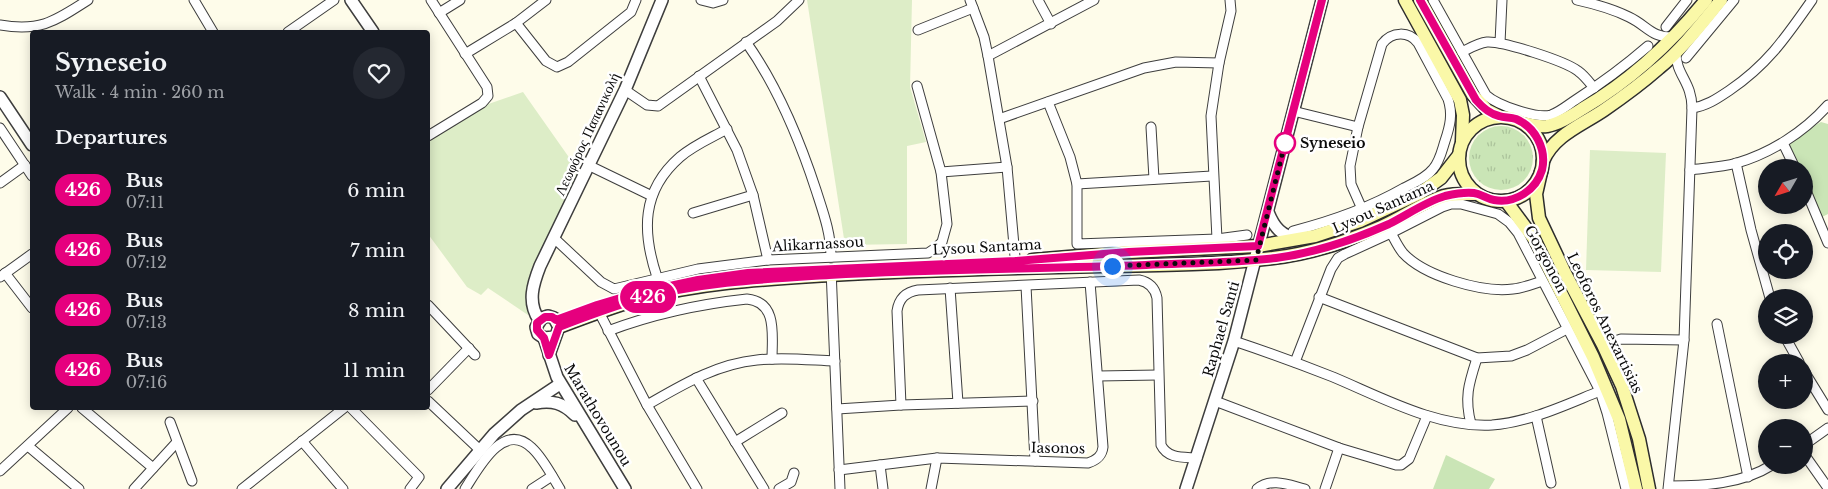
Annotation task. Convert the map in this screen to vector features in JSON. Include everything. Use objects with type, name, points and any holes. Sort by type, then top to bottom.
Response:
[{"type":"main road","points":[[1405,0],[1460,100],[1463,115],[1459,166],[1463,177],[1477,194],[1496,201],[1518,198],[1528,191],[1537,182],[1547,152],[1560,138],[1619,100],[1654,57],[1706,0]]},
{"type":"main road","points":[[1420,0],[1473,95],[1487,110],[1499,116],[1512,118],[1524,123],[1546,126],[1568,118],[1610,91],[1654,57],[1681,55],[1721,0]]},
{"type":"main road","points":[[1462,141],[1468,131],[1477,124],[1488,118],[1499,116]]},
{"type":"main road","points":[[1524,123],[1539,140],[1542,150],[1542,166]]},
{"type":"main road","name":"Lysou Santama","points":[[1016,265],[1129,252],[1258,246],[1297,235],[1332,231],[1360,221],[1420,193],[1441,178],[1459,155]]},
{"type":"main road","name":"Leoforos Anexartisias","points":[[1542,166],[1536,194],[1540,218],[1565,273],[1603,345],[1622,386],[1639,439],[1649,489]]},
{"type":"main road","name":"Lysou Santama","points":[[550,326],[597,305],[637,293],[698,280],[748,273],[831,267],[898,271],[1016,265],[1256,260],[1301,253],[1337,244],[1386,225],[1437,199],[1453,194],[1477,194]]},
{"type":"main road","name":"Leoforos Anexartisias","points":[[1506,201],[1534,239],[1593,357],[1619,419],[1636,489]]},
{"type":"main road","name":"Lysou Santama","points":[[550,326],[646,298],[728,282],[777,278],[831,267]]},
{"type":"street","points":[[0,25],[22,28],[41,26],[56,20],[88,0]]},
{"type":"street","points":[[194,0],[212,30]]},
{"type":"street","points":[[291,30],[334,0]]},
{"type":"street","points":[[351,0],[372,30]]},
{"type":"street","points":[[430,0],[487,87],[488,96],[482,104],[430,135]]},
{"type":"street","points":[[439,14],[460,0]]},
{"type":"street","points":[[466,54],[516,23],[546,0]]},
{"type":"street","points":[[516,23],[546,61],[557,66],[568,62],[631,12],[636,0]]},
{"type":"street","name":"Λεωφόρος Παπανικολή","points":[[550,326],[533,309],[532,289],[540,266],[590,166],[625,90],[662,0]]},
{"type":"street","points":[[701,0],[716,3],[723,0]]},
{"type":"street","points":[[625,90],[647,105],[655,107],[662,104],[698,76],[777,21],[799,0]]},
{"type":"street","points":[[1038,0],[1051,24]]},
{"type":"street","points":[[988,56],[1094,0]]},
{"type":"street","points":[[1217,239],[1212,176],[1211,116],[1218,63],[1231,12],[1230,0]]},
{"type":"street","name":"Raphael Santi","points":[[1186,489],[1234,341],[1322,0]]},
{"type":"street","points":[[1433,0],[1483,91],[1497,102],[1535,115],[1545,116],[1556,113],[1594,88],[1654,57]]},
{"type":"street","points":[[1500,43],[1502,0]]},
{"type":"street","points":[[1577,0],[1611,9],[1627,16],[1654,34],[1674,37]]},
{"type":"street","points":[[1666,27],[1687,0]]},
{"type":"street","points":[[1734,0],[1681,55],[1677,65],[1690,88],[1692,108],[1684,340],[1669,487],[1710,484],[1748,477],[1758,472]]},
{"type":"street","points":[[1692,108],[1717,99],[1744,80],[1775,51],[1810,1]]},
{"type":"street","points":[[918,30],[972,4],[984,37],[999,119],[1007,167],[1016,265]]},
{"type":"street","points":[[1268,212],[1273,223],[1282,233],[1291,238],[1362,209],[1395,193],[1429,173],[1438,161],[1449,130],[1451,113],[1448,99],[1418,43],[1411,36],[1404,34],[1391,36],[1382,44],[1358,127],[1350,166],[1350,178],[1362,209]]},
{"type":"street","points":[[1654,34],[1656,46],[1654,57]]},
{"type":"street","points":[[746,42],[768,77],[797,136],[825,218],[831,245],[840,489]]},
{"type":"street","points":[[1462,52],[1485,42],[1500,43],[1572,67],[1582,74],[1594,88]]},
{"type":"street","points":[[1654,57],[1683,76]]},
{"type":"street","points":[[999,119],[1160,64],[1218,63]]},
{"type":"street","points":[[698,76],[737,150],[753,195],[768,260]]},
{"type":"street","name":"Alikarnassou","points":[[554,238],[607,287],[618,288],[657,277],[698,269],[768,260],[831,267],[923,254],[937,247],[945,235],[947,224],[941,172],[917,86]]},
{"type":"street","points":[[0,97],[30,142]]},
{"type":"street","points":[[1048,102],[1070,157],[1077,184],[1077,244],[1217,239],[1248,235]]},
{"type":"street","points":[[1293,111],[1358,127]]},
{"type":"street","points":[[1690,170],[1736,163],[1783,143],[1826,111]]},
{"type":"street","points":[[1152,127],[1154,179]]},
{"type":"street","points":[[0,128],[30,173]]},
{"type":"street","points":[[657,277],[647,242],[647,222],[652,196],[661,179],[681,157],[694,147],[727,129]]},
{"type":"street","points":[[1783,143],[1791,159]]},
{"type":"street","points":[[1736,163],[1750,230],[1767,289]]},
{"type":"street","points":[[0,183],[25,165]]},
{"type":"street","points":[[590,166],[652,196]]},
{"type":"street","points":[[941,172],[1007,167]]},
{"type":"street","points":[[1077,184],[1212,176]]},
{"type":"street","points":[[692,213],[753,195]]},
{"type":"street","name":"Gorgonon","points":[[1319,297],[1335,262],[1346,254],[1391,234],[1442,206],[1461,204],[1498,214],[1506,219],[1515,229],[1600,391],[1626,489]]},
{"type":"street","points":[[1813,207],[1828,243]]},
{"type":"street","points":[[1391,234],[1402,252],[1412,260],[1436,274],[1473,287],[1493,290],[1515,289],[1542,280]]},
{"type":"street","points":[[30,255],[3,275],[30,306]]},
{"type":"street","points":[[901,405],[897,310],[898,304],[906,294],[915,290],[950,288],[1143,281],[1150,285],[1157,298],[1160,439],[1162,448],[1174,456],[1196,458]]},
{"type":"street","name":"Iasonos","points":[[839,470],[937,458],[1088,462],[1098,458],[1103,446],[1090,282]]},
{"type":"street","points":[[1026,286],[1035,461]]},
{"type":"street","points":[[950,288],[958,403]]},
{"type":"street","points":[[1295,362],[1319,297],[1477,358],[1511,356],[1527,350],[1567,329]]},
{"type":"street","points":[[608,331],[636,321],[701,305],[754,300],[764,305],[771,317],[772,358]]},
{"type":"street","points":[[430,307],[472,352],[430,388]]},
{"type":"street","points":[[599,312],[647,405],[696,489]]},
{"type":"street","points":[[1717,324],[1748,477]]},
{"type":"street","name":"Marathovounou","points":[[550,326],[549,355],[553,370],[586,428],[625,489]]},
{"type":"street","points":[[1603,345],[1621,339],[1684,340]]},
{"type":"street","points":[[1234,341],[1295,362],[1427,416],[1471,424],[1490,425],[1508,423],[1536,416],[1600,391]]},
{"type":"street","points":[[647,405],[696,378],[731,365],[772,358],[835,361]]},
{"type":"street","points":[[1471,424],[1466,394],[1477,358]]},
{"type":"street","points":[[1098,376],[1158,375]]},
{"type":"street","points":[[696,378],[764,489]]},
{"type":"street","points":[[447,489],[494,434],[521,410],[560,384]]},
{"type":"street","points":[[1813,386],[1828,410]]},
{"type":"street","points":[[531,404],[548,401],[562,404],[586,428]]},
{"type":"street","points":[[837,409],[1033,401]]},
{"type":"street","points":[[1215,401],[1339,448],[1390,464],[1401,465],[1409,459],[1427,416]]},
{"type":"street","points":[[430,403],[481,451]]},
{"type":"street","points":[[0,471],[66,410]]},
{"type":"street","points":[[84,410],[153,468]]},
{"type":"street","points":[[242,489],[341,410]]},
{"type":"street","points":[[353,410],[419,477],[410,489]]},
{"type":"street","points":[[735,442],[782,413]]},
{"type":"street","points":[[1536,416],[1551,483]]},
{"type":"street","points":[[170,422],[192,481]]},
{"type":"street","points":[[1813,439],[1828,428]]},
{"type":"street","points":[[464,489],[492,450],[509,440],[520,441],[530,446],[560,489]]},
{"type":"street","points":[[302,441],[343,489]]},
{"type":"street","points":[[134,489],[177,442]]},
{"type":"street","points":[[28,446],[79,489]]},
{"type":"street","points":[[1325,489],[1339,448]]},
{"type":"street","points":[[930,489],[937,458]]},
{"type":"street","points":[[880,465],[883,489]]},
{"type":"street","points":[[1813,467],[1828,488]]},
{"type":"street","points":[[779,489],[791,482],[794,474]]},
{"type":"street","points":[[532,489],[552,476]]},
{"type":"street","points":[[1256,489],[1266,483],[1276,482],[1305,489]]},
{"type":"green space","points":[[807,0],[912,0],[910,87],[926,142],[907,146],[907,244],[845,245]]},
{"type":"green space","points":[[523,92],[580,173],[533,273],[528,315],[488,288],[481,295],[467,287],[430,237],[430,138],[477,108]]},
{"type":"green space","points":[[1821,122],[1828,124],[1828,214],[1818,219],[1813,208],[1813,159],[1790,159],[1783,143]]},
{"type":"green space","points":[[1501,126],[1519,132],[1527,140],[1533,158],[1527,176],[1519,184],[1501,190],[1483,184],[1475,176],[1469,158],[1475,140],[1483,132]]},
{"type":"green space","points":[[1590,150],[1666,153],[1661,272],[1586,270]]},
{"type":"green space","points":[[1446,455],[1495,479],[1489,489],[1433,489]]},
{"type":"bus line","name":"426","points":[[1322,0],[1258,246],[1129,252],[1015,261],[748,273],[698,280],[637,293],[556,320],[548,316],[542,318],[537,323],[538,334],[544,338],[549,355],[559,327],[639,299],[728,282],[898,271],[1131,265],[1278,258],[1352,239],[1391,223],[1429,202],[1453,194],[1477,194],[1496,201],[1518,198],[1537,182],[1541,172],[1543,161],[1539,140],[1524,123],[1512,118],[1499,116],[1487,110],[1476,100],[1420,0]]},
{"type":"place","name":"Syneseio","points":[[1285,143]]},
{"type":"route","points":[[1112,266],[1256,260],[1286,139],[1285,143]]}]
